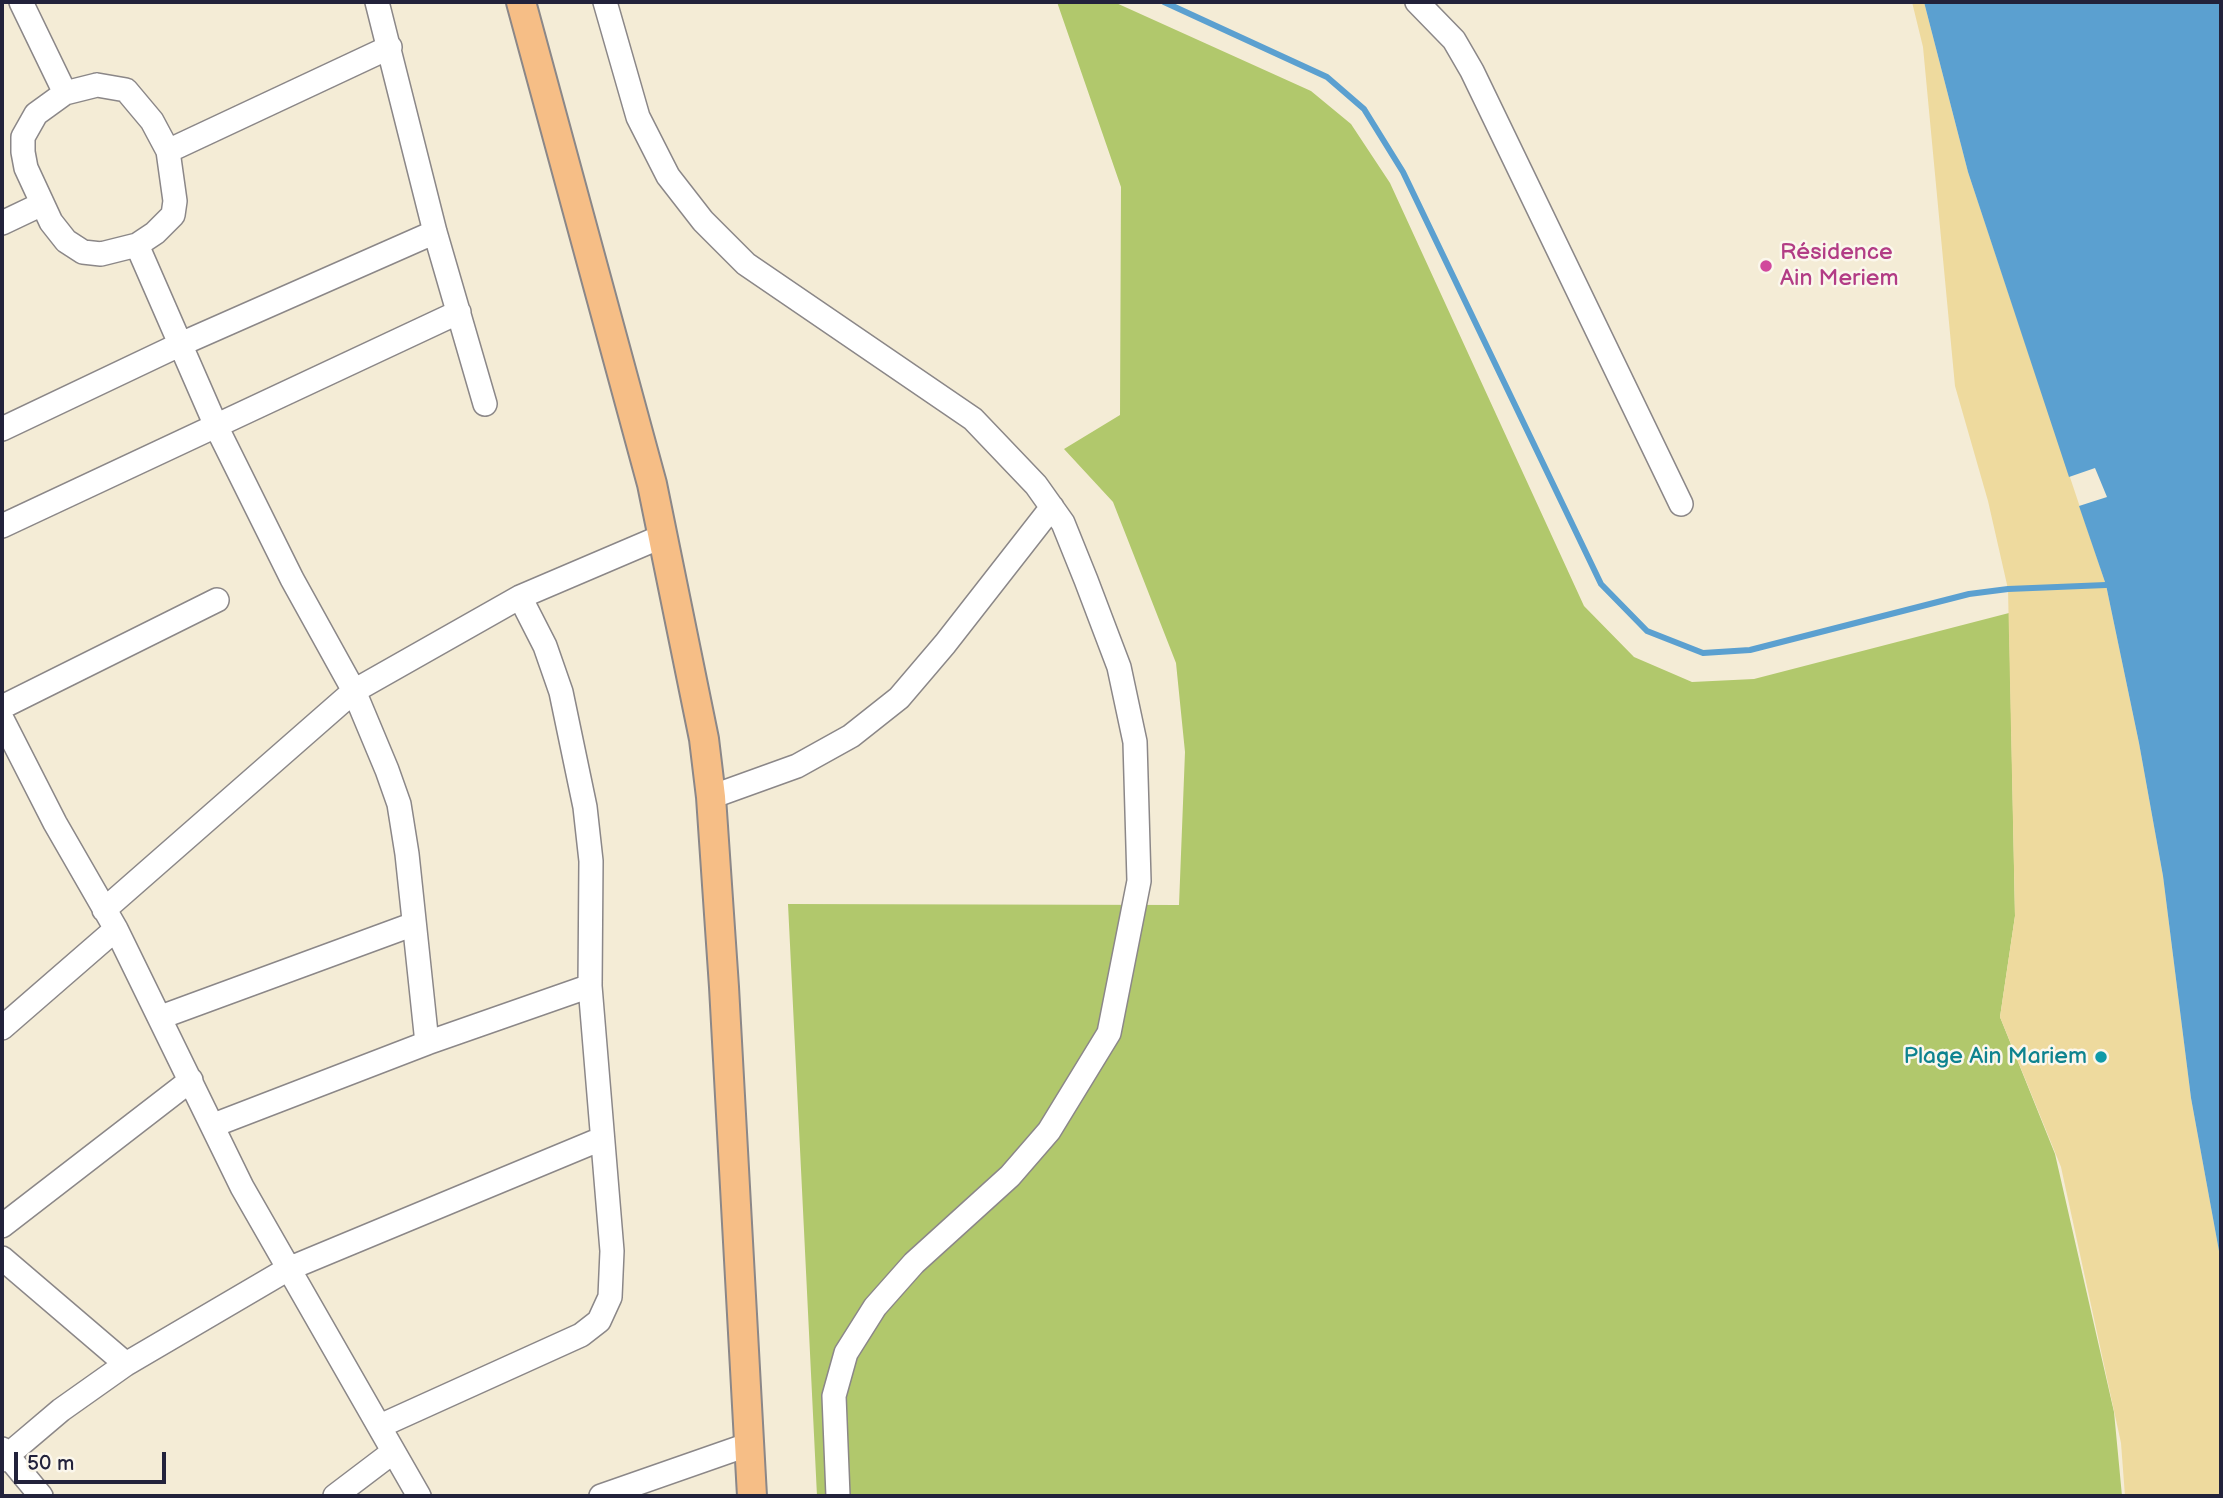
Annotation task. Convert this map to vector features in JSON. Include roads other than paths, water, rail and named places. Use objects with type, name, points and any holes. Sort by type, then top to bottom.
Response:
[{"type":"main road","points":[[521,2],[652,484],[704,739],[711,797],[752,1496]]},
{"type":"street","points":[[2,8],[19,2],[65,93]]},
{"type":"street","points":[[377,2],[435,232],[485,404]]},
{"type":"street","points":[[605,2],[638,117],[668,176],[703,221],[746,264],[973,419],[1036,485],[1052,507],[1063,523],[1119,667],[1135,742],[1139,881],[1125,968],[1110,1033],[1049,1131],[1010,1176],[914,1263],[875,1307],[846,1353],[834,1396],[838,1496]]},
{"type":"street","points":[[1417,2],[1454,40],[1472,71],[1681,504]]},
{"type":"street","points":[[168,150],[390,47]]},
{"type":"street","points":[[97,85],[125,90],[152,121],[168,150],[173,215],[137,245],[101,254],[83,252],[66,241],[41,204],[26,168],[23,137],[36,114],[65,93],[97,85]]},
{"type":"street","points":[[2,223],[41,204]]},
{"type":"street","points":[[2,429],[181,344],[435,232]]},
{"type":"street","points":[[137,245],[216,426],[292,579],[354,691],[399,804],[427,1043]]},
{"type":"street","points":[[2,526],[459,312]]},
{"type":"street","points":[[711,797],[797,766],[852,736],[899,698],[946,644],[1052,507]]},
{"type":"street","points":[[2,1028],[110,920],[354,691],[520,597],[663,537]]},
{"type":"street","points":[[380,1426],[581,1335],[599,1321],[610,1297],[612,1251],[590,986],[591,861],[576,754],[561,692],[545,646],[520,597]]},
{"type":"street","points":[[2,707],[217,600]]},
{"type":"street","points":[[2,719],[161,1017],[242,1187],[419,1496]]},
{"type":"street","points":[[161,1017],[414,924]]},
{"type":"street","points":[[214,1125],[427,1043],[590,986]]},
{"type":"street","points":[[2,1226],[191,1080]]},
{"type":"street","points":[[41,1496],[4,1455],[126,1364],[288,1269],[601,1139]]},
{"type":"street","points":[[2,1258],[126,1364]]},
{"type":"street","points":[[608,1494],[750,1444]]},
{"type":"street","points":[[335,1496],[393,1452]]},
{"type":"water","points":[[1924,2],[2221,2],[2221,1262],[2191,1098],[2163,876],[2139,743],[2106,585],[2079,506],[2107,497],[2095,468],[2069,477],[1968,172]]},
{"type":"waterway","points":[[1164,2],[1327,77],[1364,109],[1403,172],[1601,584],[1647,631],[1703,653],[1750,650],[1969,594],[2008,589],[2106,585]]},
{"type":"place","name":"Résidence Ain Meriem","points":[[1766,266]]},
{"type":"place","name":"Plage Ain Mariem","points":[[2101,1057]]}]
